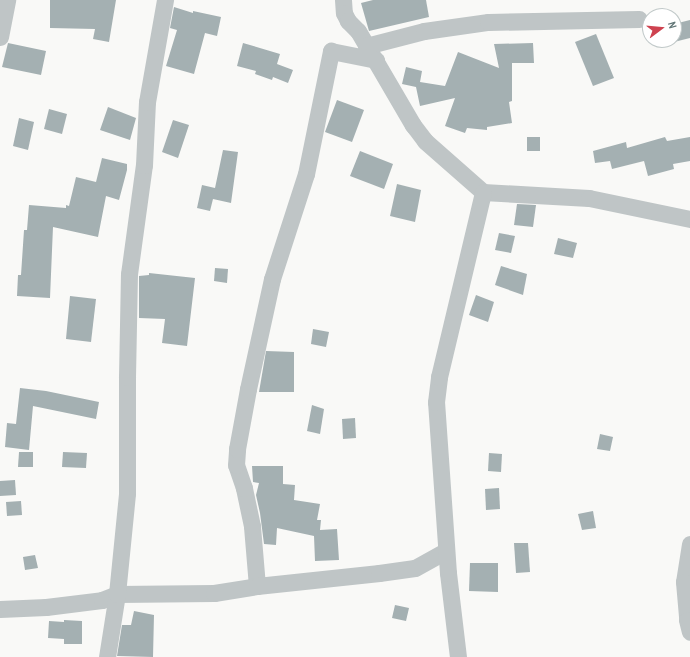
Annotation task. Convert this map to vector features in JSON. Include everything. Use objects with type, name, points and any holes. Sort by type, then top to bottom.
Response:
[{"type":"street","points":[[0,37],[7,0]]},
{"type":"street","points":[[107,657],[117,594],[127,493],[129,274],[144,165],[147,102],[165,0]]},
{"type":"street","points":[[343,0],[344,13],[348,21],[358,31],[413,125],[421,136],[483,192],[589,198],[690,219]]},
{"type":"street","points":[[366,46],[424,31],[488,22],[638,19]]},
{"type":"street","points":[[257,586],[252,526],[244,488],[236,465],[237,449],[248,388],[272,279],[306,174],[331,51],[376,60]]},
{"type":"street","points":[[458,657],[446,551],[436,402],[439,377],[483,192]]},
{"type":"street","points":[[690,544],[684,582],[687,620],[690,632]]},
{"type":"street","points":[[0,609],[46,607],[102,600],[117,594],[214,593],[257,586],[340,578],[414,568],[446,551]]},
{"type":"building","points":[[50,0],[116,0],[109,42],[93,39],[95,29],[50,28]]},
{"type":"building","points":[[373,0],[426,0],[429,17],[369,31],[361,3]]},
{"type":"building","points":[[174,7],[193,13],[193,11],[221,17],[217,36],[205,33],[194,74],[166,66],[177,30],[170,28]]},
{"type":"building","points":[[690,20],[690,38],[682,40],[682,22]]},
{"type":"building","points":[[596,34],[614,78],[593,86],[575,42]]},
{"type":"building","points":[[8,43],[46,51],[41,75],[2,67]]},
{"type":"building","points":[[243,43],[280,54],[277,64],[293,70],[288,83],[273,77],[272,80],[255,74],[256,71],[237,66]]},
{"type":"building","points":[[533,43],[534,63],[512,63],[512,101],[509,102],[512,123],[487,127],[487,130],[467,128],[465,133],[445,126],[455,98],[420,106],[416,87],[402,84],[406,67],[422,71],[420,82],[445,86],[458,52],[499,68],[494,44]]},
{"type":"building","points":[[337,100],[364,110],[352,142],[325,132]]},
{"type":"building","points":[[108,107],[136,118],[130,140],[100,130]]},
{"type":"building","points":[[49,109],[67,114],[62,134],[44,129]]},
{"type":"building","points":[[19,118],[34,122],[28,150],[13,146]]},
{"type":"building","points":[[173,120],[189,125],[178,158],[162,152]]},
{"type":"building","points":[[527,137],[540,137],[540,151],[527,151]]},
{"type":"building","points":[[665,137],[667,141],[690,137],[690,161],[673,164],[674,169],[648,176],[644,161],[612,169],[610,161],[595,163],[593,151],[626,142],[627,148]]},
{"type":"building","points":[[223,150],[238,152],[231,203],[213,199],[210,211],[197,208],[202,185],[215,188]]},
{"type":"building","points":[[360,151],[393,164],[384,189],[350,176]]},
{"type":"building","points":[[102,158],[127,164],[127,170],[119,200],[106,196],[98,237],[53,227],[50,298],[17,296],[18,275],[21,275],[24,230],[27,230],[29,205],[66,208],[66,205],[69,206],[76,177],[96,182]]},
{"type":"building","points":[[397,184],[421,190],[415,222],[390,216]]},
{"type":"building","points":[[517,204],[536,205],[533,227],[514,225]]},
{"type":"building","points":[[499,233],[515,236],[511,253],[495,250]]},
{"type":"building","points":[[558,238],[577,243],[573,258],[554,254]]},
{"type":"building","points":[[501,266],[527,274],[523,295],[495,285]]},
{"type":"building","points":[[215,268],[228,269],[227,283],[214,281]]},
{"type":"building","points":[[149,273],[195,278],[187,346],[162,343],[165,319],[139,318],[139,276],[149,275]]},
{"type":"building","points":[[476,295],[494,302],[488,322],[469,315]]},
{"type":"building","points":[[70,296],[96,299],[91,342],[66,339]]},
{"type":"building","points":[[313,329],[329,332],[326,347],[311,344]]},
{"type":"building","points":[[266,351],[294,352],[294,392],[259,392]]},
{"type":"building","points":[[20,388],[46,391],[99,402],[96,419],[33,406],[29,450],[5,447],[7,423],[16,424]]},
{"type":"building","points":[[312,405],[324,409],[320,434],[307,431]]},
{"type":"building","points":[[355,418],[356,438],[343,439],[342,419]]},
{"type":"building","points":[[600,434],[613,437],[610,451],[597,449]]},
{"type":"building","points":[[19,452],[33,452],[33,467],[18,467]]},
{"type":"building","points":[[63,452],[87,453],[86,468],[62,467]]},
{"type":"building","points":[[489,453],[502,454],[501,472],[488,471]]},
{"type":"building","points":[[252,466],[283,466],[283,484],[295,485],[294,500],[320,504],[317,520],[321,520],[320,530],[337,529],[339,560],[315,561],[314,536],[277,528],[276,545],[264,544],[256,495],[259,483],[253,482]]},
{"type":"building","points":[[15,480],[16,495],[0,496],[0,481]]},
{"type":"building","points":[[499,488],[500,509],[486,510],[485,489]]},
{"type":"building","points":[[21,501],[22,515],[7,516],[6,502]]},
{"type":"building","points":[[593,511],[596,528],[582,530],[578,514]]},
{"type":"building","points":[[514,543],[528,543],[530,572],[516,573]]},
{"type":"building","points":[[35,555],[38,568],[25,570],[23,557]]},
{"type":"building","points":[[470,563],[498,563],[498,592],[469,591]]},
{"type":"building","points":[[395,605],[409,608],[406,621],[392,618]]},
{"type":"building","points":[[134,611],[154,615],[153,657],[117,656],[122,625],[131,625]]},
{"type":"building","points":[[64,620],[82,621],[82,644],[64,644],[64,639],[48,638],[49,621],[64,622]]}]
